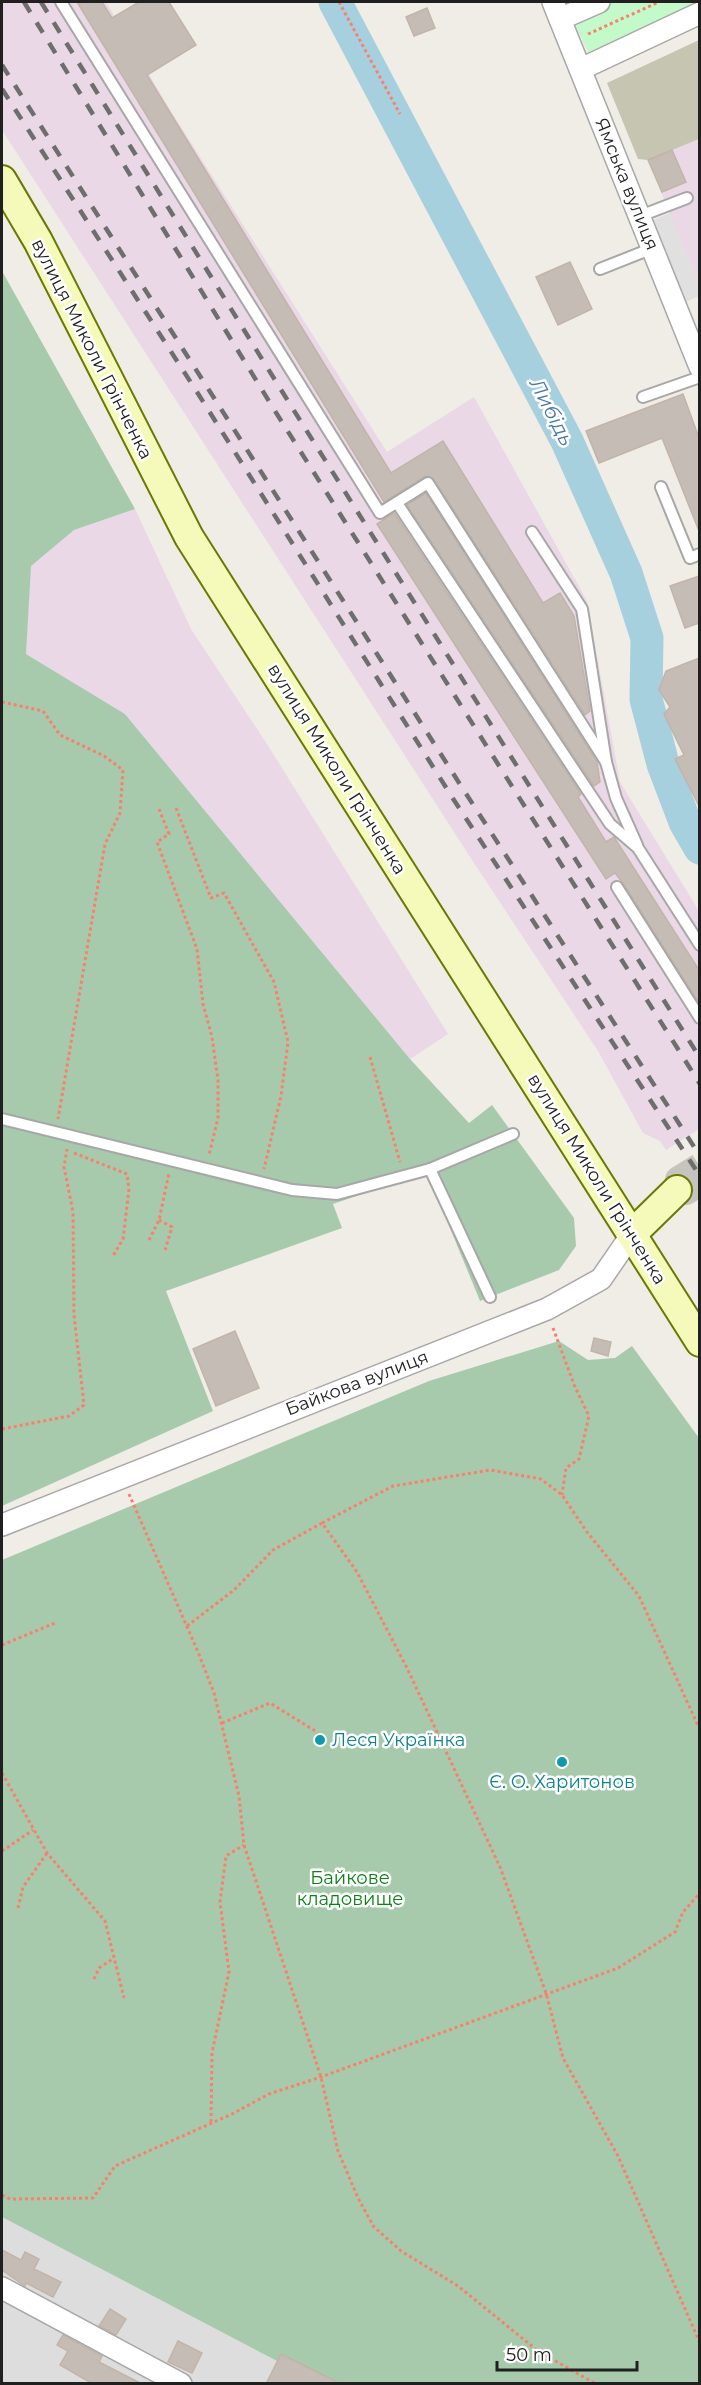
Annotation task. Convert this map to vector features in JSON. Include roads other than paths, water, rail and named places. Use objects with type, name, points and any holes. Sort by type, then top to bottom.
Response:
[{"type":"main road","name":"вулиця Миколи Грінченка","points":[[2,180],[38,241],[189,537],[699,1342]]},
{"type":"main road","name":"Байкова вулиця","points":[[632,1234],[676,1190]]},
{"type":"street","points":[[557,10],[599,2]]},
{"type":"street","name":"Ямська вулиця","points":[[557,10],[699,367]]},
{"type":"street","points":[[580,69],[699,13]]},
{"type":"street","name":"Байкова вулиця","points":[[2,1524],[547,1309],[601,1279],[632,1234]]},
{"type":"street","points":[[2,2288],[181,2384]]},
{"type":"lane","points":[[62,2],[380,513],[428,483],[606,762]]},
{"type":"lane","points":[[640,216],[687,198]]},
{"type":"lane","points":[[600,269],[653,248]]},
{"type":"lane","points":[[643,397],[699,377]]},
{"type":"lane","points":[[661,487],[690,558],[699,554]]},
{"type":"lane","points":[[397,503],[610,824],[638,848]]},
{"type":"lane","points":[[532,532],[582,609],[606,762],[616,798],[638,848],[699,945]]},
{"type":"lane","points":[[617,887],[699,1018]]},
{"type":"lane","points":[[2,1119],[292,1190],[337,1194],[430,1169],[513,1134]]},
{"type":"lane","points":[[430,1169],[490,1297]]},
{"type":"waterway","name":"Либідь","points":[[335,2],[567,441],[626,573],[647,638],[646,699],[663,764],[685,822],[700,848]]},
{"type":"tunnel","points":[[700,1167],[679,1180],[677,1190],[686,1191],[700,1182]]},
{"type":"railway","points":[[24,2],[275,411],[700,1084]]},
{"type":"railway","points":[[41,2],[700,1058]]},
{"type":"railway","points":[[2,65],[463,789],[700,1156]]},
{"type":"railway","points":[[2,89],[197,392],[452,797],[700,1176]]},
{"type":"place","name":"Леся Українка","points":[[320,1740]]},
{"type":"place","name":"Є. О. Харитонов","points":[[562,1762]]},
{"type":"park label","name":"Байкове кладовище","points":[[350,1888]]}]
